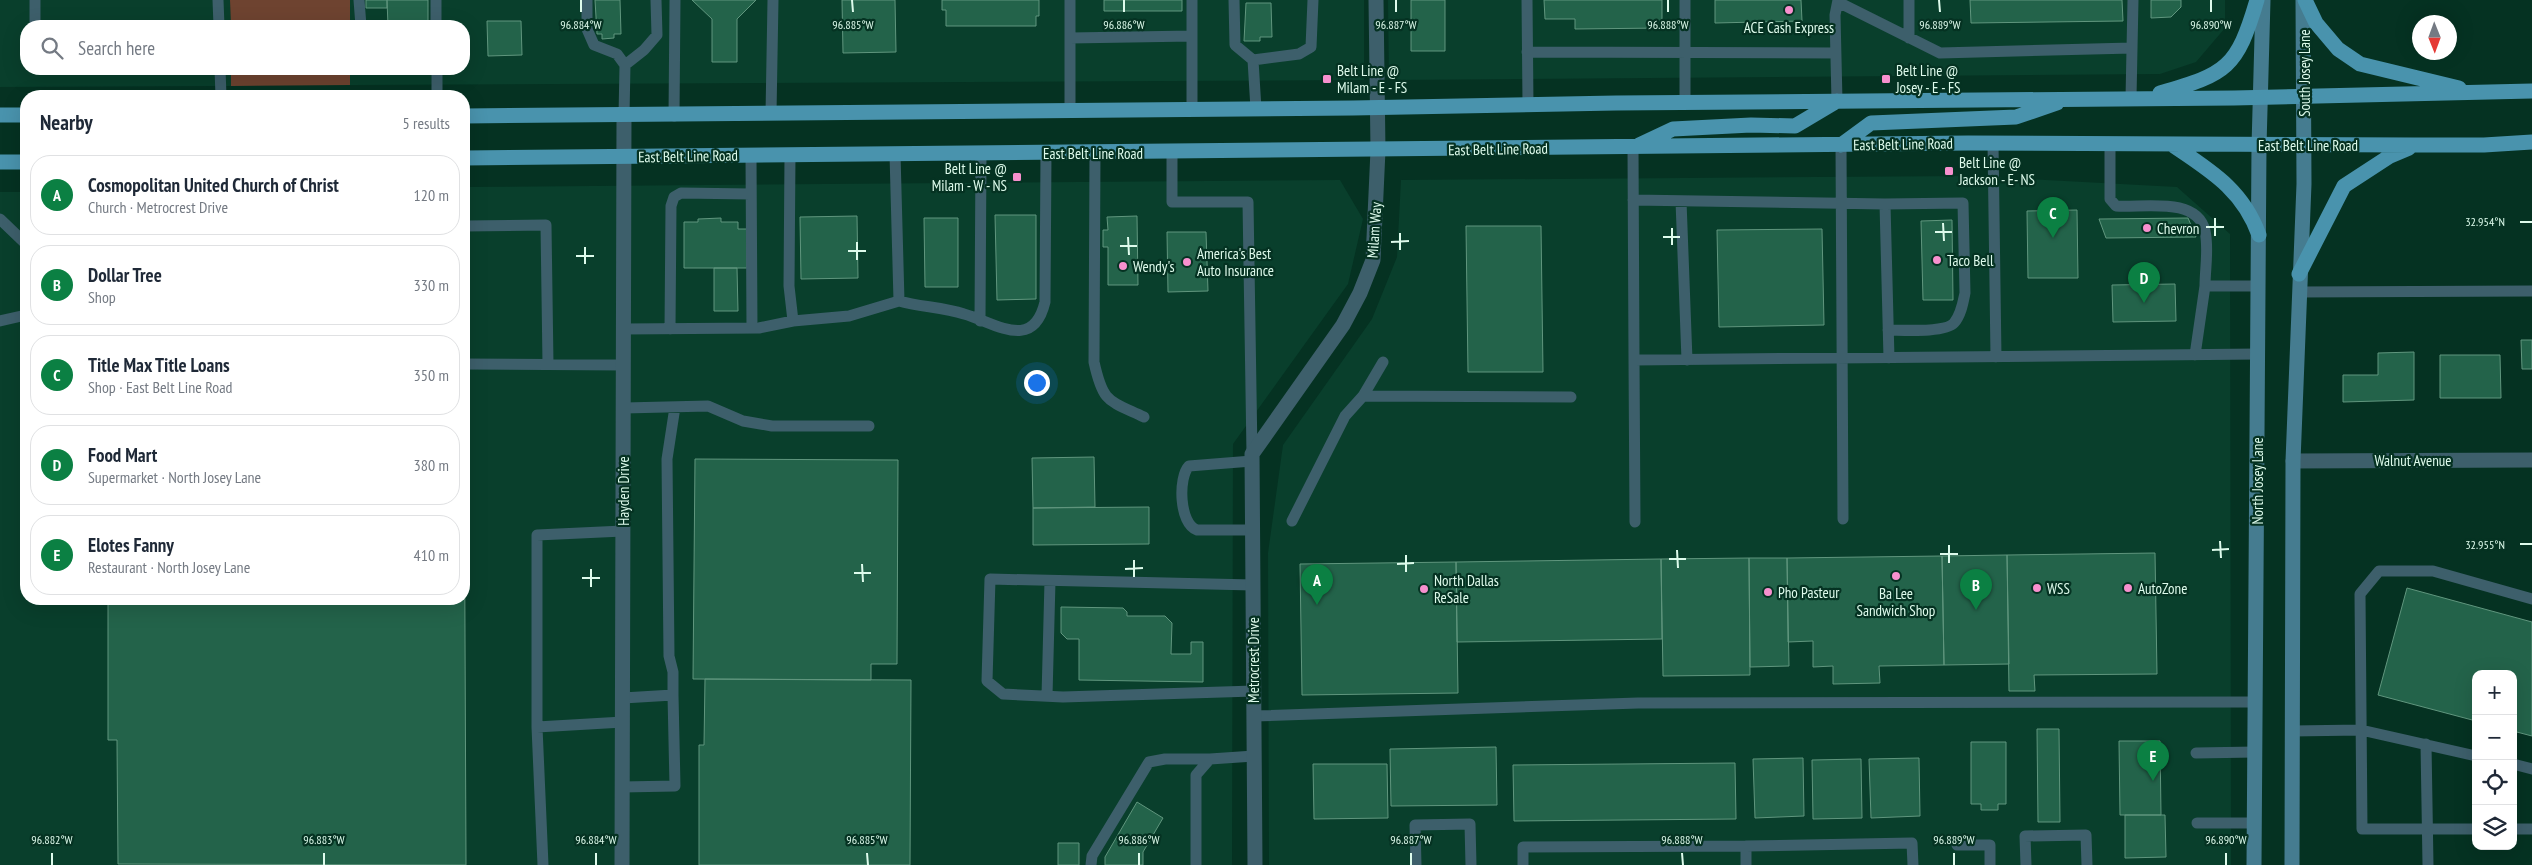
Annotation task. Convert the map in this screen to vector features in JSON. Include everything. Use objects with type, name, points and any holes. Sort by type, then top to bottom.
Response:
[{"type":"main road","points":[[2148,98],[2203,80],[2224,69],[2236,56],[2248,30],[2257,0]]},
{"type":"main road","points":[[2261,97],[2263,0]]},
{"type":"main road","points":[[2304,0],[2316,23],[2338,49],[2360,64],[2478,92]]},
{"type":"main road","name":"South Josey Lane","points":[[2304,0],[2305,145]]},
{"type":"main road","points":[[470,116],[674,116],[1378,108],[1528,104],[2261,97],[2532,92]]},
{"type":"main road","name":"North Josey Lane","points":[[2254,865],[2261,97]]},
{"type":"main road","points":[[1841,146],[1871,123],[2016,117],[2071,99]]},
{"type":"main road","points":[[1633,148],[1673,129],[1751,125],[1795,126],[1837,101]]},
{"type":"main road","points":[[0,115],[20,115]]},
{"type":"main road","name":"East Belt Line Road","points":[[470,158],[1841,146],[1993,143],[2260,146],[2484,145],[2532,142]]},
{"type":"main road","points":[[2292,865],[2293,461],[2305,145]]},
{"type":"main road","points":[[2300,274],[2344,186],[2390,156],[2415,145]]},
{"type":"main road","points":[[2174,146],[2219,176],[2241,200],[2259,234]]},
{"type":"main road","points":[[0,162],[20,162]]},
{"type":"street","name":"Milam Way","points":[[1252,458],[1343,325],[1360,293],[1373,260],[1378,150],[1376,0]]},
{"type":"street","name":"Hayden Drive","points":[[622,865],[624,116]]},
{"type":"street","name":"Metrocrest Drive","points":[[1252,458],[1255,865]]},
{"type":"street","name":"Walnut Avenue","points":[[2293,461],[2532,460]]},
{"type":"lane","points":[[35,0],[35,20]]},
{"type":"lane","points":[[218,0],[219,20]]},
{"type":"lane","points":[[359,0],[361,20]]},
{"type":"lane","points":[[436,0],[436,20]]},
{"type":"lane","points":[[587,0],[587,29],[594,45],[617,54],[625,64],[624,116]]},
{"type":"lane","points":[[625,64],[644,50],[657,35],[656,0]]},
{"type":"lane","points":[[674,116],[675,0]]},
{"type":"lane","points":[[771,114],[773,0]]},
{"type":"lane","points":[[1070,0],[1070,111]]},
{"type":"lane","points":[[1192,0],[1192,110]]},
{"type":"lane","points":[[1234,0],[1235,44],[1254,60],[1256,109]]},
{"type":"lane","points":[[1254,60],[1299,54],[1311,47],[1313,0]]},
{"type":"lane","points":[[1527,0],[1528,104]]},
{"type":"lane","points":[[1685,0],[1685,102]]},
{"type":"lane","points":[[1909,0],[1909,38]]},
{"type":"lane","points":[[2132,98],[2133,0]]},
{"type":"lane","points":[[1837,101],[1835,15],[1838,1],[1940,53],[2132,48]]},
{"type":"lane","points":[[1070,38],[1192,36]]},
{"type":"lane","points":[[1527,52],[1836,53]]},
{"type":"lane","points":[[220,75],[221,90]]},
{"type":"lane","points":[[437,75],[437,90]]},
{"type":"lane","points":[[1993,143],[1996,357]]},
{"type":"lane","points":[[2110,145],[2110,199],[2116,206],[2162,206],[2193,212],[2201,219],[2206,232],[2205,286],[2195,354]]},
{"type":"lane","points":[[1841,146],[1843,519]]},
{"type":"lane","points":[[1633,148],[1635,522]]},
{"type":"lane","points":[[1172,152],[1172,202],[1248,202],[1252,458],[1189,466],[1184,473],[1182,508],[1186,522],[1197,530],[1252,530]]},
{"type":"lane","points":[[624,329],[752,328],[793,321],[849,316],[899,301],[965,314],[980,321],[1014,331],[1030,328],[1041,319],[1046,302],[1046,153]]},
{"type":"lane","points":[[1095,153],[1094,362],[1100,388],[1108,400],[1144,417]]},
{"type":"lane","points":[[895,154],[899,301]]},
{"type":"lane","points":[[980,321],[981,154]]},
{"type":"lane","points":[[790,155],[789,286],[793,321]]},
{"type":"lane","points":[[751,156],[752,328]]},
{"type":"lane","points":[[670,329],[671,206],[674,197],[681,193],[751,194]]},
{"type":"lane","points":[[1633,200],[1885,204],[1964,203],[1965,293],[1963,306],[1954,324],[1945,329],[1888,330]]},
{"type":"lane","points":[[1681,201],[1687,360]]},
{"type":"lane","points":[[1885,204],[1889,358]]},
{"type":"lane","points":[[0,219],[20,238]]},
{"type":"lane","points":[[470,226],[546,225],[548,364]]},
{"type":"lane","points":[[2205,286],[2258,286]]},
{"type":"lane","points":[[2299,292],[2532,291]]},
{"type":"lane","points":[[0,321],[20,316]]},
{"type":"lane","points":[[1634,360],[2258,354]]},
{"type":"lane","points":[[1292,521],[1345,416],[1363,396],[1383,362]]},
{"type":"lane","points":[[470,364],[624,364]]},
{"type":"lane","points":[[1363,396],[1571,397]]},
{"type":"lane","points":[[622,787],[675,786],[673,672],[669,656],[667,459],[672,437],[675,406]]},
{"type":"lane","points":[[624,408],[708,406],[743,422],[772,426],[869,426]]},
{"type":"lane","points":[[543,865],[538,727],[537,535],[623,531]]},
{"type":"lane","points":[[2472,829],[2362,829],[2360,594],[2379,572],[2433,572],[2532,599]]},
{"type":"lane","points":[[1253,585],[990,579],[987,681],[1003,694],[1047,696],[1193,695],[1254,691]]},
{"type":"lane","points":[[1047,696],[1050,581]]},
{"type":"lane","points":[[623,698],[673,695]]},
{"type":"lane","points":[[1254,716],[1638,703],[2255,702]]},
{"type":"lane","points":[[538,727],[623,722]]},
{"type":"lane","points":[[2292,730],[2361,730],[2472,755]]},
{"type":"lane","points":[[2426,744],[2428,865]]},
{"type":"lane","points":[[2196,753],[2255,752]]},
{"type":"lane","points":[[1091,865],[1092,856],[1149,762],[1165,759],[1210,759],[1254,756]]},
{"type":"lane","points":[[1196,865],[1196,774],[1210,759]]},
{"type":"lane","points":[[2517,765],[2532,768]]},
{"type":"lane","points":[[2197,823],[2254,823]]},
{"type":"lane","points":[[1416,865],[1415,826],[1470,824],[1472,865]]},
{"type":"lane","points":[[2517,829],[2532,829]]},
{"type":"lane","points":[[2026,865],[2025,836],[2086,835],[2087,865]]},
{"type":"lane","points":[[1523,865],[1523,848],[1912,843],[1913,865]]},
{"type":"lane","points":[[1957,845],[1990,845],[1990,865]]},
{"type":"lane","points":[[1746,846],[1746,865]]},
{"type":"shaded area","points":[[0,0],[230,0],[231,20],[20,20],[20,75],[231,75],[231,86],[0,87]]},
{"type":"shaded area","points":[[230,0],[350,0],[350,20],[231,20]]},
{"type":"shaded area","points":[[350,0],[1364,0],[1364,80],[350,85],[350,75],[470,75],[470,20],[350,20]]},
{"type":"shaded area","points":[[1388,0],[2225,0],[2225,28],[2196,62],[2160,74],[1389,80]]},
{"type":"shaded area","points":[[231,75],[350,75],[350,85],[231,86]]},
{"type":"shaded area","points":[[1970,176],[2177,187],[2230,234],[2231,865],[1269,865],[1268,553],[1283,445],[1372,319],[1397,257],[1401,180]]},
{"type":"shaded area","points":[[1340,180],[1363,219],[1348,284],[1233,444],[1232,865],[0,865],[0,192],[20,192],[20,605],[470,605],[470,187]]},
{"type":"building","points":[[366,0],[387,0],[387,8],[366,8]]},
{"type":"building","points":[[387,0],[428,0],[428,20],[388,20]]},
{"type":"building","points":[[595,0],[620,0],[621,34],[614,34],[614,38],[602,39],[602,34],[597,34]]},
{"type":"building","points":[[692,0],[756,0],[737,19],[737,62],[712,62],[712,19]]},
{"type":"building","points":[[842,0],[895,0],[896,52],[843,53]]},
{"type":"building","points":[[942,0],[1039,0],[1039,16],[1036,16],[1036,26],[946,26],[946,10],[942,10]]},
{"type":"building","points":[[1104,0],[1182,0],[1182,11],[1104,11]]},
{"type":"building","points":[[1411,0],[1445,0],[1445,51],[1411,51]]},
{"type":"building","points":[[1544,0],[1662,0],[1662,28],[1575,29],[1575,19],[1545,19]]},
{"type":"building","points":[[1715,0],[1801,0],[1802,21],[1715,23]]},
{"type":"building","points":[[1970,0],[2122,0],[2123,21],[1971,23]]},
{"type":"building","points":[[2151,0],[2181,0],[2181,7],[2171,17],[2151,18]]},
{"type":"building","points":[[1246,3],[1271,3],[1272,37],[1260,37],[1260,41],[1244,41]]},
{"type":"building","points":[[487,21],[521,21],[522,55],[488,56]]},
{"type":"building","points":[[2077,210],[2078,278],[2028,278],[2027,211]]},
{"type":"building","points":[[995,215],[1036,215],[1036,299],[997,300]]},
{"type":"building","points":[[857,216],[858,278],[801,279],[800,217]]},
{"type":"building","name":"Wendy's","points":[[1137,216],[1138,285],[1108,285],[1108,247],[1103,247],[1103,230],[1108,230],[1107,217]]},
{"type":"building","points":[[721,218],[721,222],[738,222],[738,229],[747,229],[747,268],[684,268],[684,222],[698,222],[698,219]]},
{"type":"building","points":[[924,218],[958,218],[958,287],[925,287]]},
{"type":"building","name":"Chevron","points":[[2188,218],[2196,237],[2106,238],[2099,219]]},
{"type":"building","name":"Taco Bell","points":[[1952,220],[1953,300],[1923,300],[1921,221]]},
{"type":"building","points":[[1466,226],[1541,226],[1543,372],[1468,372]]},
{"type":"building","points":[[1822,229],[1824,325],[1719,327],[1717,230]]},
{"type":"building","name":"America's Best Auto Insurance","points":[[1167,232],[1206,232],[1208,291],[1168,292]]},
{"type":"building","points":[[714,268],[737,268],[738,311],[714,311]]},
{"type":"building","points":[[2175,284],[2176,321],[2113,322],[2112,285]]},
{"type":"building","points":[[2521,340],[2532,340],[2532,369],[2522,369]]},
{"type":"building","points":[[2414,352],[2414,400],[2343,402],[2343,375],[2378,375],[2378,353]]},
{"type":"building","points":[[2440,355],[2500,355],[2501,398],[2440,398]]},
{"type":"building","points":[[1094,457],[1095,507],[1033,508],[1032,458]]},
{"type":"building","points":[[695,459],[898,460],[897,664],[871,664],[871,680],[693,679]]},
{"type":"building","points":[[1149,507],[1149,544],[1033,545],[1033,508]]},
{"type":"building","points":[[2155,553],[2157,674],[2034,675],[2035,691],[2009,691],[2007,555]]},
{"type":"building","points":[[2007,555],[2009,664],[1944,665],[1942,556]]},
{"type":"building","points":[[1942,556],[1944,665],[1879,666],[1880,683],[1833,684],[1833,666],[1813,667],[1813,641],[1788,642],[1787,558]]},
{"type":"building","points":[[1749,558],[1787,558],[1789,666],[1750,667]]},
{"type":"building","points":[[1749,558],[1750,675],[1663,676],[1661,559]]},
{"type":"building","points":[[1661,559],[1662,639],[1457,642],[1456,562]]},
{"type":"building","points":[[1456,562],[1458,693],[1302,695],[1300,564]]},
{"type":"building","points":[[2407,588],[2532,622],[2532,736],[2517,732],[2517,670],[2472,670],[2472,720],[2378,695]]},
{"type":"building","points":[[108,605],[465,605],[466,865],[118,864],[117,740],[108,740]]},
{"type":"building","points":[[1061,607],[1123,608],[1127,612],[1127,616],[1165,616],[1172,623],[1171,654],[1191,654],[1191,642],[1203,642],[1203,682],[1079,680],[1079,639],[1067,639],[1061,633]]},
{"type":"building","points":[[705,679],[911,680],[910,865],[699,865],[699,745],[704,745]]},
{"type":"building","points":[[2037,729],[2059,729],[2060,822],[2038,822]]},
{"type":"building","points":[[2119,741],[2160,741],[2161,815],[2120,815]]},
{"type":"building","points":[[1971,742],[2006,742],[2006,804],[1998,804],[1998,810],[1981,810],[1981,804],[1971,804]]},
{"type":"building","points":[[1496,747],[1497,805],[1391,806],[1390,749]]},
{"type":"building","points":[[1803,758],[1804,816],[1755,818],[1753,759]]},
{"type":"building","points":[[1919,758],[1920,816],[1871,818],[1869,759]]},
{"type":"building","points":[[1861,759],[1862,818],[1813,819],[1812,760]]},
{"type":"building","points":[[1735,763],[1736,819],[1514,821],[1513,765]]},
{"type":"building","points":[[1313,764],[1387,764],[1388,818],[1314,819]]},
{"type":"building","points":[[1137,802],[1163,818],[1143,852],[1143,865],[1105,865],[1105,857]]},
{"type":"building","points":[[2125,815],[2165,815],[2166,857],[2125,858]]},
{"type":"building","points":[[1058,843],[1079,843],[1079,865],[1058,865]]},
{"type":"place","name":"ACE Cash Express","points":[[1789,10]]},
{"type":"place","name":"Belt Line @ Milam - E - FS","points":[[1327,79]]},
{"type":"place","name":"Belt Line @ Josey - E - FS","points":[[1886,79]]},
{"type":"place","name":"Belt Line @ Jackson - E- NS","points":[[1949,171]]},
{"type":"place","name":"Belt Line @ Milam - W - NS","points":[[1017,177]]},
{"type":"place","name":"Chevron","points":[[2147,228]]},
{"type":"place","name":"Title Max Title Loans","points":[[2053,238]]},
{"type":"place","name":"Taco Bell","points":[[1937,260]]},
{"type":"place","name":"America's Best Auto Insurance","points":[[1187,262]]},
{"type":"place","name":"Wendy's","points":[[1123,266]]},
{"type":"place","name":"Food Mart","points":[[2144,303]]},
{"type":"place","name":"Ba Lee Sandwich Shop","points":[[1896,576]]},
{"type":"place","name":"WSS","points":[[2037,588]]},
{"type":"place","name":"AutoZone","points":[[2128,588]]},
{"type":"place","name":"North Dallas ReSale","points":[[1424,589]]},
{"type":"place","name":"Pho Pasteur","points":[[1768,592]]},
{"type":"place","name":"Cosmopolitan United Church of Christ","points":[[1317,605]]},
{"type":"place","name":"Dollar Tree","points":[[1976,610]]},
{"type":"place","name":"Elotes Fanny","points":[[2153,781]]}]
